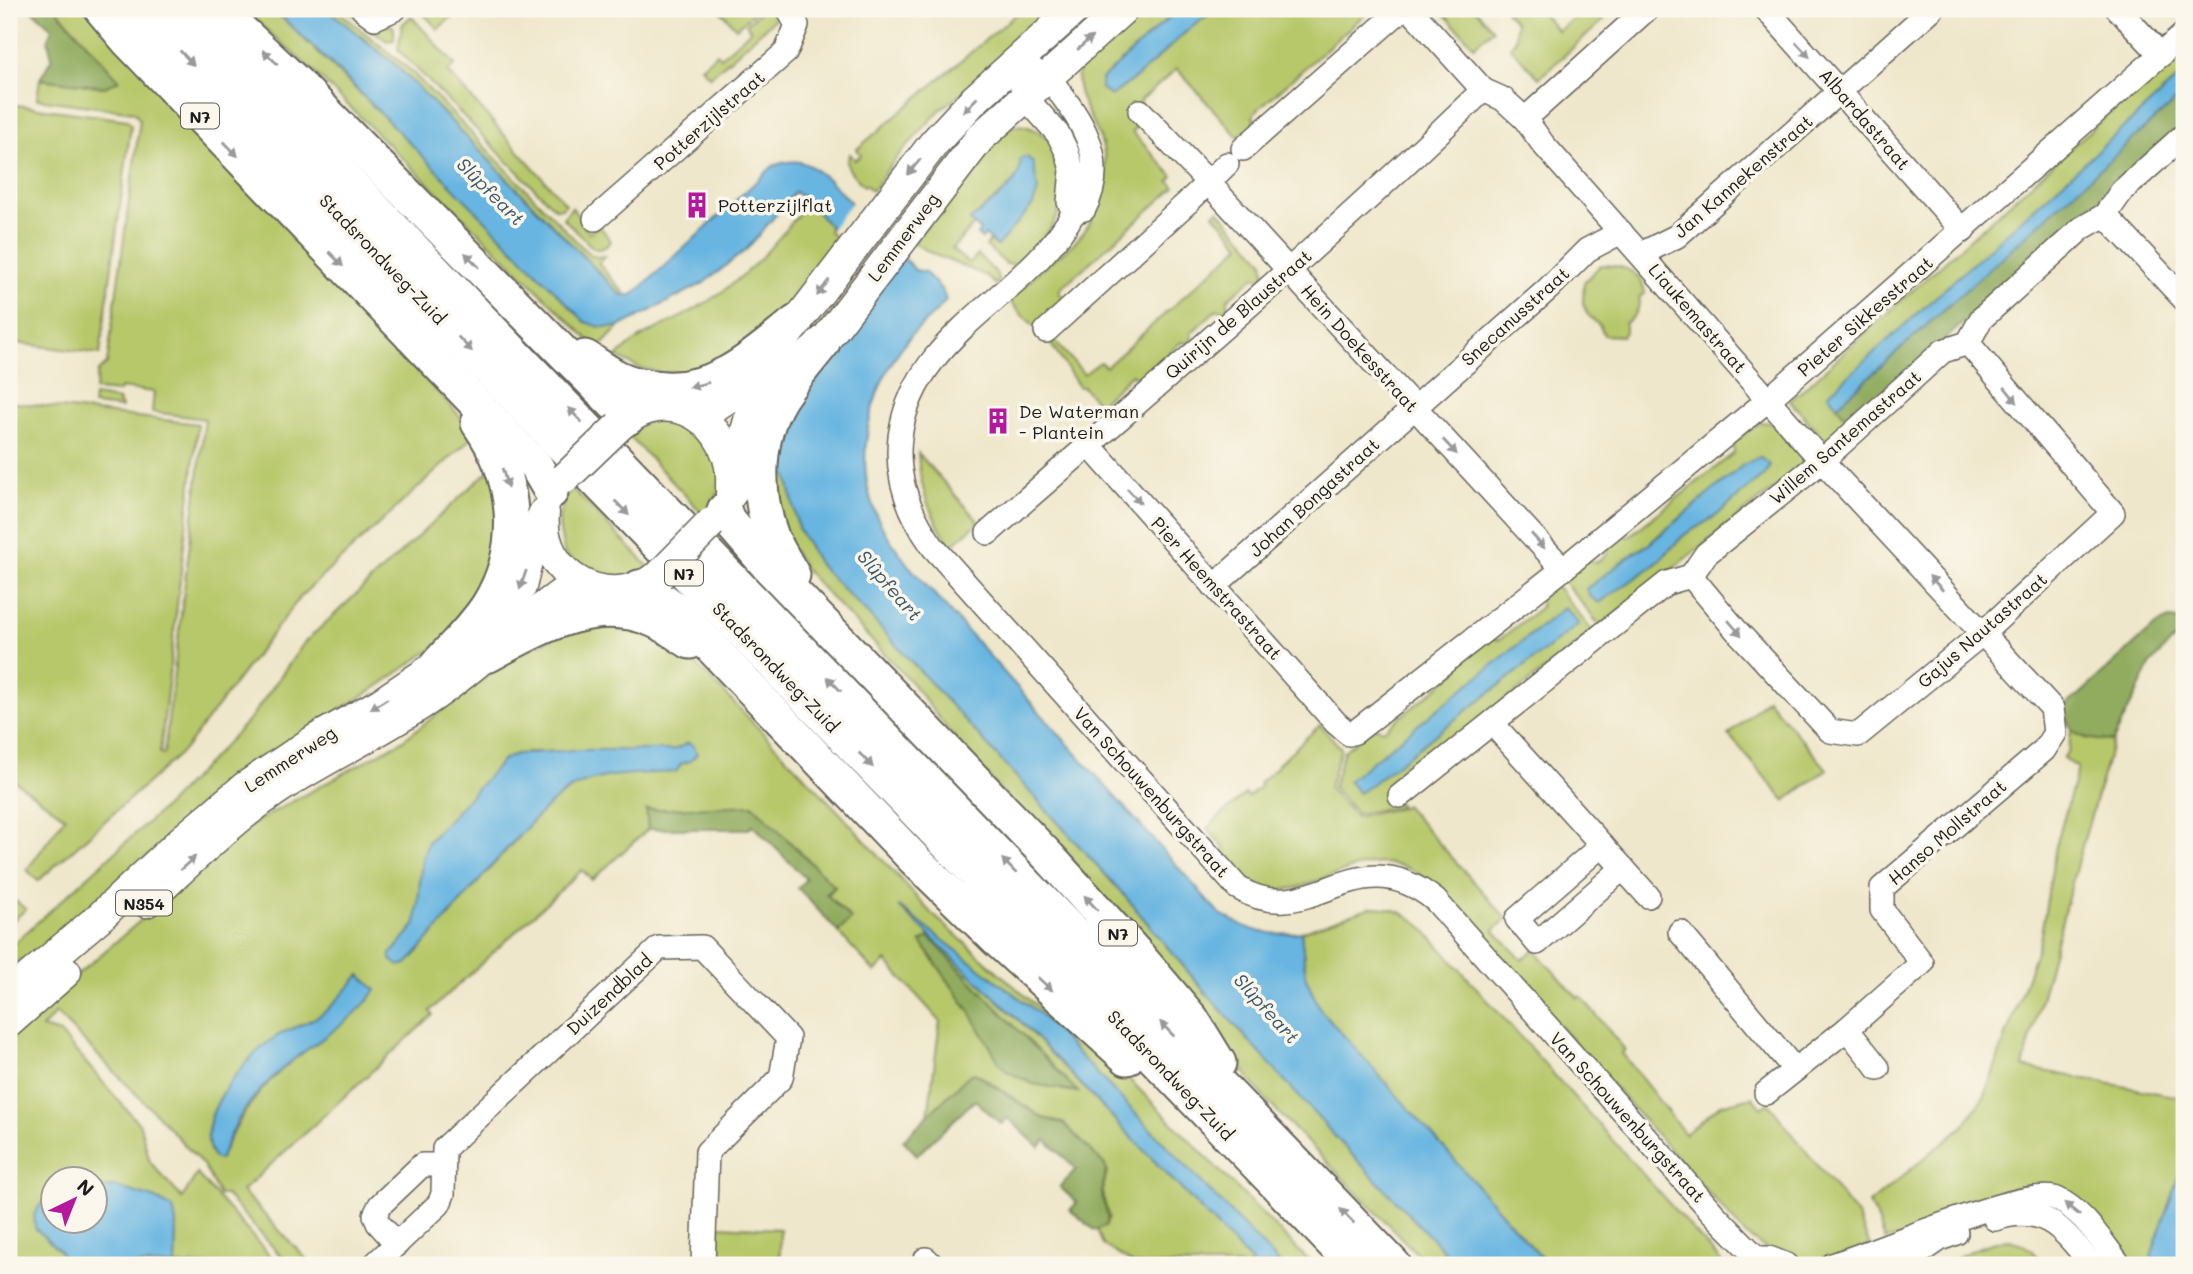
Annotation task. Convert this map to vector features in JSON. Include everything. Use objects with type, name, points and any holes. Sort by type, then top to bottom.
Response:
[{"type":"highway","name":"N7","points":[[101,9],[137,50],[536,466],[553,495]]},
{"type":"highway","name":"Stadsrondweg-Zuid","points":[[140,9],[1239,1125],[1394,1265]]},
{"type":"highway","name":"Stadsrondweg-Zuid","points":[[182,9],[1239,1125],[1354,1265]]},
{"type":"highway","points":[[218,9],[298,83],[537,326],[623,422]]},
{"type":"highway","points":[[537,326],[615,376],[644,386],[671,388],[693,387],[731,373],[796,323]]},
{"type":"highway","name":"N7","points":[[813,610],[773,539],[763,503],[761,474],[764,444],[776,407],[823,342]]},
{"type":"highway","name":"N7","points":[[436,666],[487,606],[505,566],[512,530],[510,495],[500,463],[487,435],[448,375]]},
{"type":"highway","name":"N7","points":[[722,509],[728,520],[767,565],[1049,857],[1192,1019],[1239,1125]]},
{"type":"highway","name":"N7","points":[[649,582],[651,591],[673,607],[914,859],[995,938],[1120,1053],[1239,1125]]},
{"type":"highway","name":"N7","points":[[489,655],[540,627],[562,619],[594,612],[624,612],[646,617],[667,627],[755,694]]},
{"type":"main road","name":"Lemmerweg","points":[[700,416],[734,394],[796,323],[933,142],[974,100],[1075,9]]},
{"type":"main road","name":"Lemmerweg","points":[[722,509],[742,470],[746,431],[756,404],[767,390],[823,342],[980,138],[1123,9]]},
{"type":"main road","name":"N354","points":[[553,495],[623,422],[650,409],[667,407],[683,409],[700,416]]},
{"type":"main road","points":[[553,495],[548,548],[557,563],[577,583],[622,591],[649,582],[722,509],[732,470],[728,454],[712,428],[700,416]]},
{"type":"main road","name":"Lemmerweg","points":[[9,994],[102,916],[181,841],[245,787],[308,745],[381,703],[494,622],[514,599],[525,578],[531,544],[553,495]]},
{"type":"main road","name":"Lemmerweg","points":[[9,1022],[257,805],[282,786],[436,695],[489,655],[532,616],[577,583]]},
{"type":"street","points":[[363,9],[375,18],[395,9]]},
{"type":"street","name":"Potterzijlstraat","points":[[595,219],[786,52],[797,25],[788,9]]},
{"type":"street","points":[[1046,331],[1188,202],[1207,181],[1402,9]]},
{"type":"street","name":"Liaukemastraat","points":[[1410,9],[1483,90],[1503,99],[1525,119],[1543,144],[1822,461],[1983,633]]},
{"type":"street","points":[[1525,119],[1647,9]]},
{"type":"street","name":"Albardastraat","points":[[1766,9],[1963,231]]},
{"type":"street","name":"Jan Kannekenstraat","points":[[1641,254],[1677,236],[1932,9]]},
{"type":"street","points":[[2118,9],[2161,55]]},
{"type":"street","name":"Pieter Sikkesstraat","points":[[1345,731],[1349,734],[1355,732],[1563,569],[1769,399],[2184,34]]},
{"type":"street","points":[[1015,62],[1025,97],[1063,143],[1072,170],[1069,202],[1074,212]]},
{"type":"street","name":"Van Schouwenburgstraat","points":[[1015,62],[1048,77],[1077,115],[1093,154],[1091,194],[1084,209],[1074,212],[1051,246],[939,351],[918,380],[904,415],[899,460],[904,491],[921,530],[933,547],[1238,887],[1253,897],[1280,902],[1355,879],[1383,876],[1406,881],[1423,891],[1435,900],[1759,1262],[1769,1258],[1787,1265]]},
{"type":"street","name":"Quirijn de Blaustraat","points":[[988,533],[1288,270],[1483,90]]},
{"type":"street","name":"Hein Doekesstraat","points":[[1140,111],[1563,569]]},
{"type":"street","points":[[1968,343],[1982,319],[2081,228],[2105,215],[2122,191],[2184,135]]},
{"type":"street","points":[[2105,215],[2184,299]]},
{"type":"street","name":"Snecanusstraat","points":[[1414,408],[1548,289],[1587,250],[1621,232]]},
{"type":"street","name":"Willem Santemastraat","points":[[1400,796],[1667,583],[1691,576],[1706,554],[1822,461],[1943,351],[1968,343]]},
{"type":"street","name":"Gajus Nautastraat","points":[[1691,576],[1736,630],[1829,731],[1858,735],[1983,633],[2113,513],[1968,343]]},
{"type":"street","name":"Johan Bongastraat","points":[[1214,586],[1414,408]]},
{"type":"street","name":"Pier Heemstrastraat","points":[[1089,444],[1345,731]]},
{"type":"street","name":"Hanso Mollstraat","points":[[1766,1093],[1922,964],[1882,910],[1882,888],[2044,750],[2055,733],[2052,708],[1983,633]]},
{"type":"street","points":[[1492,723],[1647,897]]},
{"type":"street","points":[[1602,845],[1517,919],[1537,943],[1623,868]]},
{"type":"street","points":[[1680,932],[1795,1069]]},
{"type":"street","name":"Duizendblad","points":[[374,1265],[439,1204],[443,1194],[444,1149],[659,948],[702,947],[788,1038],[781,1078],[707,1152],[703,1265]]},
{"type":"street","points":[[1847,1028],[1878,1068]]},
{"type":"street","points":[[397,1244],[378,1223],[376,1215],[380,1205],[422,1165],[443,1165]]},
{"type":"street","points":[[1832,1265],[1877,1251],[1976,1212],[2026,1198],[2044,1196],[2054,1197],[2074,1209],[2117,1264]]},
{"type":"street","points":[[1890,1265],[1918,1254],[1960,1231],[2002,1217],[2024,1214],[2039,1216],[2058,1225],[2089,1264],[2117,1264]]},
{"type":"green space","points":[[31,9],[56,9],[119,80],[105,87],[40,79],[52,58],[48,41],[52,28]]},
{"type":"green space","points":[[56,9],[91,9],[295,229],[365,317],[451,406],[475,435],[301,596],[184,750],[38,881],[27,870],[65,817],[9,777],[9,402],[198,424],[160,753],[164,754],[205,419],[152,412],[154,392],[120,388],[119,392],[95,390],[98,371],[107,364],[140,120],[134,112],[37,99],[40,79],[104,87],[119,80]]},
{"type":"green space","points":[[243,9],[273,9],[600,327],[619,327],[598,349],[314,72]]},
{"type":"green space","points":[[327,9],[336,9],[409,69],[587,252],[596,257],[605,256],[598,263],[626,295],[621,295],[397,66]]},
{"type":"green space","points":[[345,9],[352,9],[382,27],[391,24],[394,40],[387,41]]},
{"type":"green space","points":[[419,9],[460,9],[438,29]]},
{"type":"green space","points":[[719,9],[758,9],[736,28]]},
{"type":"green space","points":[[763,9],[768,9],[775,16],[774,20],[710,77],[701,67],[717,53],[721,57],[751,30],[746,24]]},
{"type":"green space","points":[[1022,9],[1067,9],[940,110],[898,156],[872,191],[864,186],[848,167],[850,154],[855,160],[861,155],[857,149]]},
{"type":"green space","points":[[1134,9],[1178,9],[1101,80],[1111,96],[1216,9],[1371,9],[1255,112],[1253,117],[1262,127],[1251,137],[1245,131],[1238,137],[1177,69],[1141,100],[1140,122],[1132,132],[1173,176],[1169,181],[1175,187],[1060,289],[1059,292],[1066,301],[1040,331],[1009,300],[1078,239],[1094,216],[1102,195],[1105,161],[1100,138],[1079,92],[1078,73],[1090,50]]},
{"type":"green space","points":[[1449,9],[1475,9],[1493,29],[1474,46],[1443,13]]},
{"type":"green space","points":[[1510,9],[1538,9],[1558,31],[1584,9],[1594,9],[1604,20],[1539,78],[1510,47],[1515,41],[1516,23],[1506,12]]},
{"type":"green space","points":[[411,16],[455,65],[448,72],[566,204],[562,208],[556,209],[539,193],[398,50],[402,25]]},
{"type":"green space","points":[[2184,46],[2184,73],[1829,395],[1851,424],[1829,444],[1790,401]]},
{"type":"green space","points":[[2184,93],[2184,124],[1851,424],[1837,406]]},
{"type":"green space","points":[[9,104],[127,120],[131,125],[100,354],[9,342]]},
{"type":"green space","points":[[1015,125],[1031,128],[1043,135],[1053,146],[1063,174],[1063,189],[1061,205],[1052,226],[1017,265],[1006,264],[986,246],[991,240],[997,246],[1022,170],[1011,185],[970,221],[974,225],[952,249],[969,264],[978,255],[996,273],[999,282],[996,285],[987,276],[935,255],[914,243],[965,164]]},
{"type":"green space","points":[[808,202],[831,227],[829,231],[837,239],[785,310],[753,342],[694,371],[662,373],[639,368],[617,357],[642,337],[709,301],[741,277],[769,249]]},
{"type":"green space","points":[[572,207],[589,233],[599,225],[611,241],[601,249],[593,248],[563,218]]},
{"type":"green space","points":[[1218,210],[1263,261],[1265,275],[1260,279],[1254,277],[1228,299],[1228,308],[1224,311],[1217,309],[1191,333],[1192,340],[1188,344],[1181,342],[1152,368],[1154,375],[1142,384],[1132,374],[1099,404],[1083,387],[1079,387],[1049,341],[1055,338],[1084,374],[1100,362],[1106,367],[1241,245],[1214,214]]},
{"type":"green space","points":[[1601,265],[1630,270],[1636,274],[1643,286],[1645,294],[1640,296],[1635,315],[1625,323],[1622,336],[1604,335],[1583,304],[1584,282]]},
{"type":"green space","points":[[94,396],[119,400],[121,408],[93,405]]},
{"type":"green space","points":[[654,417],[704,427],[724,481],[713,505],[703,514],[627,434]]},
{"type":"green space","points":[[1760,422],[1772,423],[1803,458],[1803,466],[1600,626],[1562,579],[1588,560],[1596,563],[1608,553],[1607,544],[1621,534],[1628,537],[1734,453],[1734,442]],"holes":[[[1769,468],[1716,516],[1684,535],[1657,563],[1599,602],[1591,597],[1587,588],[1648,545],[1665,529]]]},
{"type":"green space","points":[[918,453],[979,522],[951,546],[927,502]]},
{"type":"green space","points":[[489,470],[497,484],[497,564],[452,635],[377,687],[243,769],[217,792],[213,791],[172,834],[36,955],[9,964],[9,948],[169,803],[250,719],[304,643]]},
{"type":"green space","points":[[771,472],[787,475],[798,528],[820,566],[867,613],[1124,895],[1205,992],[1457,1265],[1428,1265],[1267,1101],[1219,1040],[957,741],[910,681],[806,571],[785,537]]},
{"type":"green space","points":[[572,488],[650,568],[608,583],[565,555],[559,520],[562,505]]},
{"type":"green space","points":[[1553,586],[1558,588],[1593,632],[1390,791],[1400,806],[1357,814],[1333,787],[1344,751],[1374,727],[1384,730],[1458,671],[1457,664],[1490,637],[1499,640],[1541,607],[1539,599]]},
{"type":"green space","points":[[2169,619],[2177,620],[2184,632],[2151,664],[2113,741],[2086,738],[2072,730],[2061,708],[2078,696],[2149,631]]},
{"type":"green space","points":[[590,621],[664,634],[838,811],[931,913],[1031,1001],[1091,1046],[1132,1082],[1313,1265],[1281,1265],[1039,1013],[905,912],[1020,1021],[1254,1265],[1135,1265],[1103,1245],[1097,1229],[1109,1218],[1102,1193],[1107,1172],[1105,1165],[1063,1123],[1043,1118],[975,1073],[968,1076],[928,1116],[940,1021],[886,961],[875,972],[838,932],[850,918],[825,893],[829,894],[835,887],[752,806],[647,810],[648,829],[592,880],[582,870],[430,1011],[433,1015],[242,1191],[312,1265],[289,1265],[226,1195],[219,1195],[204,1166],[159,1117],[56,1013],[42,1028],[60,1033],[140,1125],[150,1162],[182,1198],[197,1174],[278,1265],[175,1265],[176,1223],[116,1187],[108,1188],[108,1166],[38,1166],[38,1216],[35,1228],[38,1236],[44,1236],[61,1252],[62,1264],[9,1263],[9,1033],[257,821],[402,741],[511,657]],"holes":[[[688,743],[690,761],[588,781],[567,791],[527,827],[407,964],[391,954],[417,924],[422,859],[526,752],[674,750]],[[929,938],[1077,1092],[1062,1090],[970,1012],[921,942]],[[360,975],[371,997],[270,1081],[242,1117],[220,1159],[215,1159],[209,1144],[209,1128],[214,1110],[235,1076],[274,1038],[327,1010]]]},
{"type":"green space","points":[[1767,699],[1827,769],[1785,801],[1729,735]]},
{"type":"green space","points":[[1320,725],[1341,748],[1329,788],[1356,817],[1405,805],[1507,919],[1494,930],[1522,960],[1534,950],[1578,998],[1581,996],[1625,1050],[1622,1053],[1685,1134],[1720,1105],[1752,1097],[1761,1108],[1768,1103],[1858,1217],[1870,1246],[1813,1262],[1792,1259],[1773,1252],[1747,1236],[1439,891],[1415,871],[1391,864],[1367,865],[1300,887],[1278,890],[1257,885],[1237,871],[1220,854],[1225,849],[1207,828],[1245,794],[1248,797],[1261,786],[1259,783]]},
{"type":"green space","points":[[2071,729],[2085,738],[2113,741],[2023,1067],[2184,1098],[2184,1160],[2151,1256],[2159,1265],[2132,1265],[2078,1202],[1885,1240],[1869,1204],[1963,1126],[1985,1095],[2040,940],[2056,846],[2078,768],[2063,758],[2069,750]]},
{"type":"green space","points":[[753,805],[835,887],[826,894],[851,919],[838,932],[798,888],[806,879],[753,825],[749,829],[648,829],[646,810]]},
{"type":"green space","points":[[9,896],[26,909],[9,924]]},
{"type":"green space","points":[[1371,907],[1400,912],[1423,928],[1724,1265],[1548,1265],[1319,1009],[1306,978],[1301,932]]},
{"type":"green space","points":[[929,937],[1078,1092],[1033,1084],[1008,1072],[1000,1064],[970,1012],[921,942]]},
{"type":"green space","points":[[974,1073],[1043,1118],[1063,1123],[1105,1165],[1102,1193],[1106,1226],[1094,1230],[1070,1210],[1077,1203],[1060,1187],[1076,1169],[1046,1140],[1039,1147],[1008,1118],[1001,1124],[975,1100],[917,1155],[903,1140]]},
{"type":"green space","points":[[719,1226],[780,1229],[780,1265],[718,1265]]},
{"type":"green space","points":[[2009,1240],[2028,1248],[2041,1265],[1946,1265],[1976,1248]]},
{"type":"water","name":"Slûpfeart","points":[[273,9],[327,9],[397,66],[621,295],[633,295],[773,166],[790,162],[803,163],[830,181],[915,270],[925,272],[942,290],[946,300],[909,338],[895,358],[883,380],[868,428],[865,453],[867,478],[872,502],[884,530],[908,565],[1219,913],[1258,931],[1278,934],[1301,932],[1306,978],[1320,1009],[1548,1265],[1457,1265],[1338,1140],[1205,992],[1124,895],[867,613],[820,566],[798,528],[787,475],[781,474],[781,438],[788,414],[882,285],[808,202],[795,192],[747,249],[704,283],[619,327],[600,327],[585,322],[342,74]]},
{"type":"water","points":[[1178,9],[1216,9],[1111,96],[1101,89],[1101,80]]},
{"type":"water","points":[[2184,73],[2184,93],[1837,406],[1828,394]]},
{"type":"water","points":[[1023,157],[1033,163],[1038,190],[1033,205],[997,246],[985,235],[982,239],[977,235],[980,230],[970,221],[1010,186],[1016,178]]},
{"type":"water","points":[[1760,457],[1770,465],[1766,473],[1716,516],[1684,535],[1657,563],[1599,603],[1591,597],[1586,589],[1648,545],[1743,465]]},
{"type":"water","points":[[1565,607],[1579,624],[1359,793],[1348,781]]},
{"type":"water","points":[[688,743],[694,746],[697,754],[690,761],[681,764],[676,772],[599,778],[576,786],[558,798],[512,843],[407,964],[399,966],[391,960],[391,954],[416,924],[422,859],[428,842],[503,760],[516,754],[575,750],[674,750]]},
{"type":"water","points":[[898,906],[1039,1013],[1281,1265],[1254,1265],[1020,1021]]},
{"type":"water","points":[[360,975],[376,990],[348,1020],[293,1060],[263,1087],[238,1120],[220,1159],[215,1159],[209,1144],[209,1128],[214,1110],[235,1075],[274,1038],[327,1010]]},
{"type":"water","points":[[2184,1160],[2184,1265],[2159,1265],[2151,1256]]},
{"type":"water","points":[[116,1187],[154,1198],[173,1208],[176,1223],[175,1265],[61,1265],[61,1252],[44,1236],[108,1236],[108,1188]]},
{"type":"water","points":[[38,1208],[38,1231],[35,1228],[34,1214]]},
{"type":"pier","points":[[853,201],[904,254],[878,285],[830,230]]},
{"type":"place","name":"Potterzijlflat","points":[[697,205]]},
{"type":"place","name":"De Waterman - Plantein","points":[[998,421]]}]
